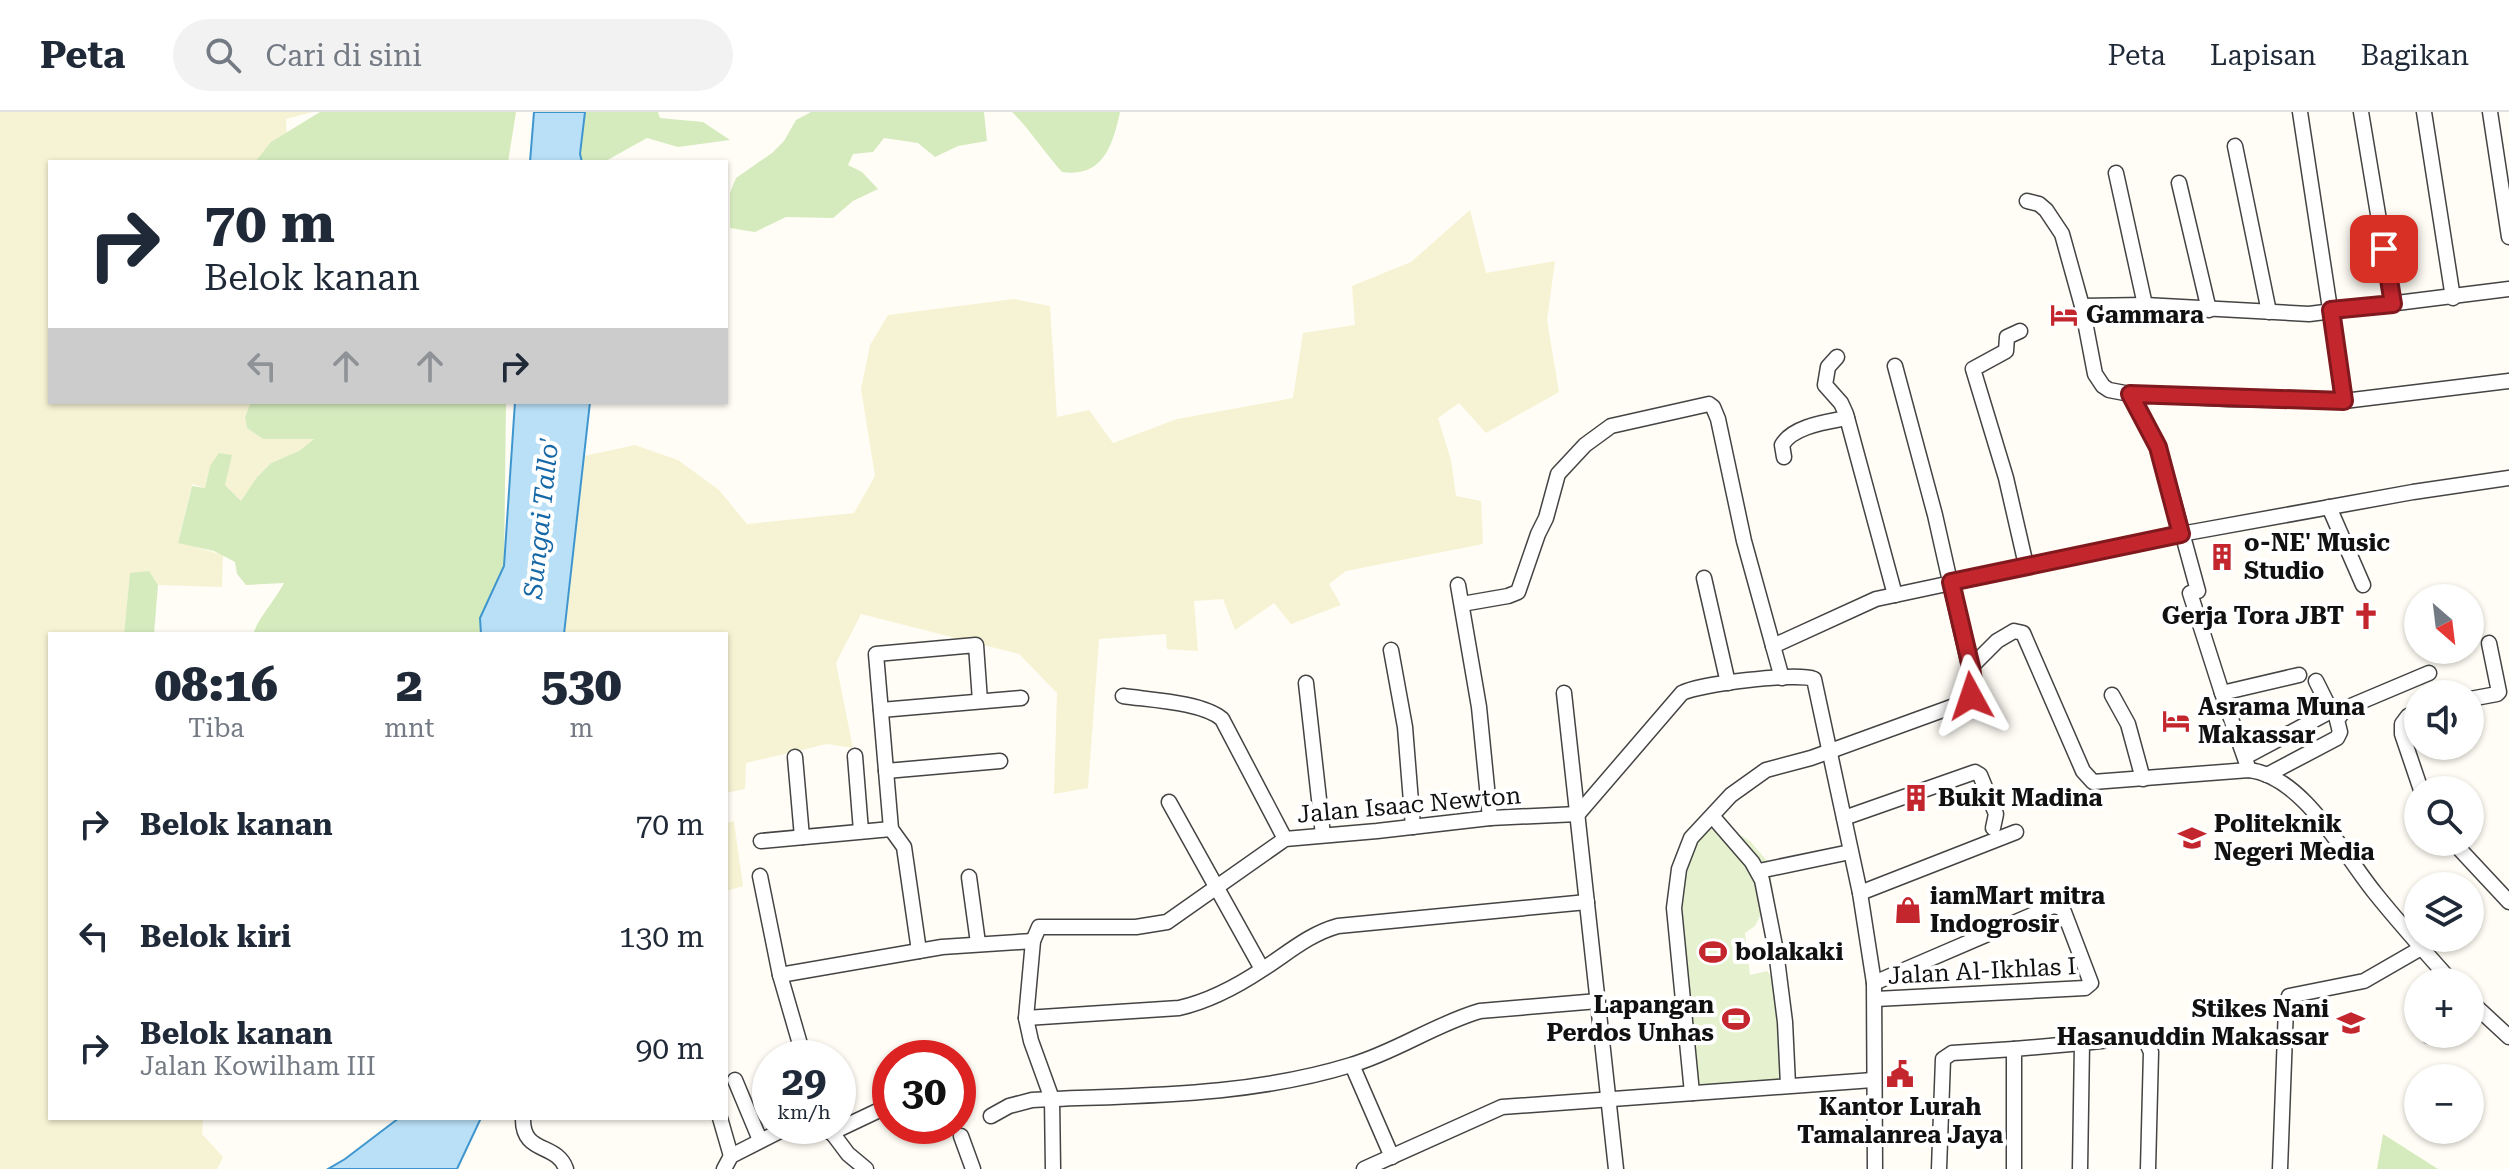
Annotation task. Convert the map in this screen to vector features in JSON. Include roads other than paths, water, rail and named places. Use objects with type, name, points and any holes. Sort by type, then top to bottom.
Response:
[{"type":"street","points":[[2300,112],[2344,401]]},
{"type":"street","points":[[2361,112],[2393,304]]},
{"type":"street","points":[[2424,112],[2453,298]]},
{"type":"street","points":[[2490,112],[2509,237]]},
{"type":"street","points":[[2235,146],[2269,312]]},
{"type":"street","points":[[2116,173],[2145,305]]},
{"type":"street","points":[[2179,183],[2209,310]]},
{"type":"street","points":[[2027,201],[2039,204],[2046,210],[2062,234],[2098,381],[2109,390],[2130,394],[2344,401],[2509,381]]},
{"type":"street","points":[[2082,306],[2145,305],[2309,314],[2509,289]]},
{"type":"street","points":[[2020,331],[2007,337],[2006,351],[1975,366],[1973,373],[2006,478],[2026,565]]},
{"type":"street","points":[[1837,357],[1828,367],[1825,385],[1841,403],[1847,418],[1895,595]]},
{"type":"street","points":[[1692,1093],[1674,908],[1679,869],[1691,838],[1731,795],[1761,773],[1965,701],[1974,688],[1951,582],[1895,366]]},
{"type":"street","points":[[2130,394],[2158,447],[2198,591],[2190,593],[2247,763],[2293,791],[2312,810],[2373,891],[2404,926]]},
{"type":"street","points":[[1462,604],[1518,592],[1546,518],[1558,474],[1594,436],[1621,423],[1709,404],[1718,419],[1744,541],[1782,678]]},
{"type":"street","points":[[1784,457],[1782,445],[1787,437],[1813,426],[1847,418]]},
{"type":"street","points":[[1773,646],[1876,599],[2181,534],[2509,478]]},
{"type":"street","points":[[2329,507],[2363,585]]},
{"type":"street","points":[[1704,578],[1728,683]]},
{"type":"street","points":[[1458,585],[1479,707],[1490,818]]},
{"type":"street","points":[[1971,667],[1989,647],[2020,631],[2088,778],[2101,783],[2247,763],[2331,711],[2316,681]]},
{"type":"street","points":[[2484,696],[2499,692],[2489,643]]},
{"type":"street","points":[[919,951],[904,847],[891,829],[876,654],[976,645],[980,701]]},
{"type":"street","points":[[1391,650],[1405,727],[1413,827]]},
{"type":"street","points":[[2267,775],[2337,738],[2340,732],[2337,720],[2346,708],[2429,673]]},
{"type":"street","points":[[2222,693],[2299,675]]},
{"type":"street","points":[[1578,814],[1682,693],[1696,687],[1728,683],[1782,678],[1814,679],[1860,893],[1876,999],[1873,1080],[1875,1169]]},
{"type":"street","points":[[1306,683],[1323,835]]},
{"type":"street","points":[[1564,693],[1616,1169]]},
{"type":"street","points":[[2112,695],[2128,724],[2143,779]]},
{"type":"street","points":[[1123,696],[1187,706],[1208,711],[1222,719],[1285,839]]},
{"type":"street","points":[[881,710],[1021,698]]},
{"type":"street","points":[[855,756],[861,831]]},
{"type":"street","points":[[795,757],[802,837]]},
{"type":"street","points":[[886,771],[1000,761]]},
{"type":"street","points":[[1844,818],[1975,772],[1980,775],[1996,814],[1993,828]]},
{"type":"street","points":[[1169,802],[1262,969]]},
{"type":"street","name":"Jalan Isaac Newton","points":[[780,975],[919,951],[1034,937],[1042,926],[1136,927],[1167,922],[1285,839],[1490,818],[1578,814]]},
{"type":"street","points":[[1713,817],[1759,871],[1776,951],[1785,1022],[1788,1085]]},
{"type":"street","points":[[761,841],[891,829]]},
{"type":"street","points":[[1860,893],[2016,832]]},
{"type":"street","points":[[1759,871],[1850,852]]},
{"type":"street","points":[[2466,856],[2509,902]]},
{"type":"street","points":[[760,876],[780,975],[799,1040]]},
{"type":"street","points":[[969,877],[978,943]]},
{"type":"street","points":[[1026,1018],[1189,1006],[1214,998],[1303,941],[1338,926],[1587,902]]},
{"type":"street","name":"Jalan Al-Ikhlas I","points":[[1874,983],[2053,906],[2062,908],[2064,912],[2091,983],[2085,988],[1876,999]]},
{"type":"street","points":[[1034,937],[1026,1018],[1052,1099],[1053,1169]]},
{"type":"street","points":[[2280,1169],[2286,1007],[2291,994],[2364,981],[2414,952]]},
{"type":"street","points":[[2427,952],[2440,968]]},
{"type":"street","points":[[991,1116],[1032,1100],[1224,1092],[1283,1082],[1352,1065],[1480,1011],[1598,1001]]},
{"type":"street","points":[[2484,1015],[2509,1037]]},
{"type":"street","points":[[1939,1169],[1943,1059],[1952,1053],[2138,1037],[2145,1039],[2149,1046],[2148,1169]]},
{"type":"street","points":[[2080,1169],[2082,1043]]},
{"type":"street","points":[[2014,1049],[2014,1169]]},
{"type":"street","points":[[1352,1065],[1392,1157]]},
{"type":"street","points":[[735,1080],[752,1121]]},
{"type":"street","points":[[1364,1169],[1502,1107],[1873,1080]]},
{"type":"street","points":[[523,1120],[522,1129],[529,1141],[556,1154],[566,1169]]},
{"type":"street","points":[[720,1120],[727,1163],[754,1144]]},
{"type":"street","points":[[840,1144],[856,1166]]},
{"type":"street","points":[[964,1144],[973,1169]]},
{"type":"water","points":[[534,112],[585,112],[582,160],[530,160]]},
{"type":"water","name":"Sungai Tallo'","points":[[515,404],[590,404],[564,632],[481,632],[480,618],[504,566]]},
{"type":"water","points":[[396,1120],[480,1120],[457,1169],[328,1169]]},
{"type":"place","name":"Gammara","points":[[2064,315]]},
{"type":"place","name":"o-NE' Music Studio","points":[[2222,557]]},
{"type":"place","name":"Gerja Tora JBT","points":[[2366,616]]},
{"type":"place","name":"Asrama Muna Makassar","points":[[2176,721]]},
{"type":"place","name":"Bukit Madina","points":[[1916,798]]},
{"type":"place","name":"Politeknik Negeri Media","points":[[2192,838]]},
{"type":"place","name":"iamMart mitra Indogrosir","points":[[1908,910]]},
{"type":"place","name":"bolakaki","points":[[1713,952]]},
{"type":"place","name":"Lapangan Perdos Unhas","points":[[1736,1019]]},
{"type":"place","name":"Stikes Nani Hasanuddin Makassar","points":[[2351,1023]]},
{"type":"place","name":"Kantor Lurah Tamalanrea Jaya","points":[[1900,1074]]}]
